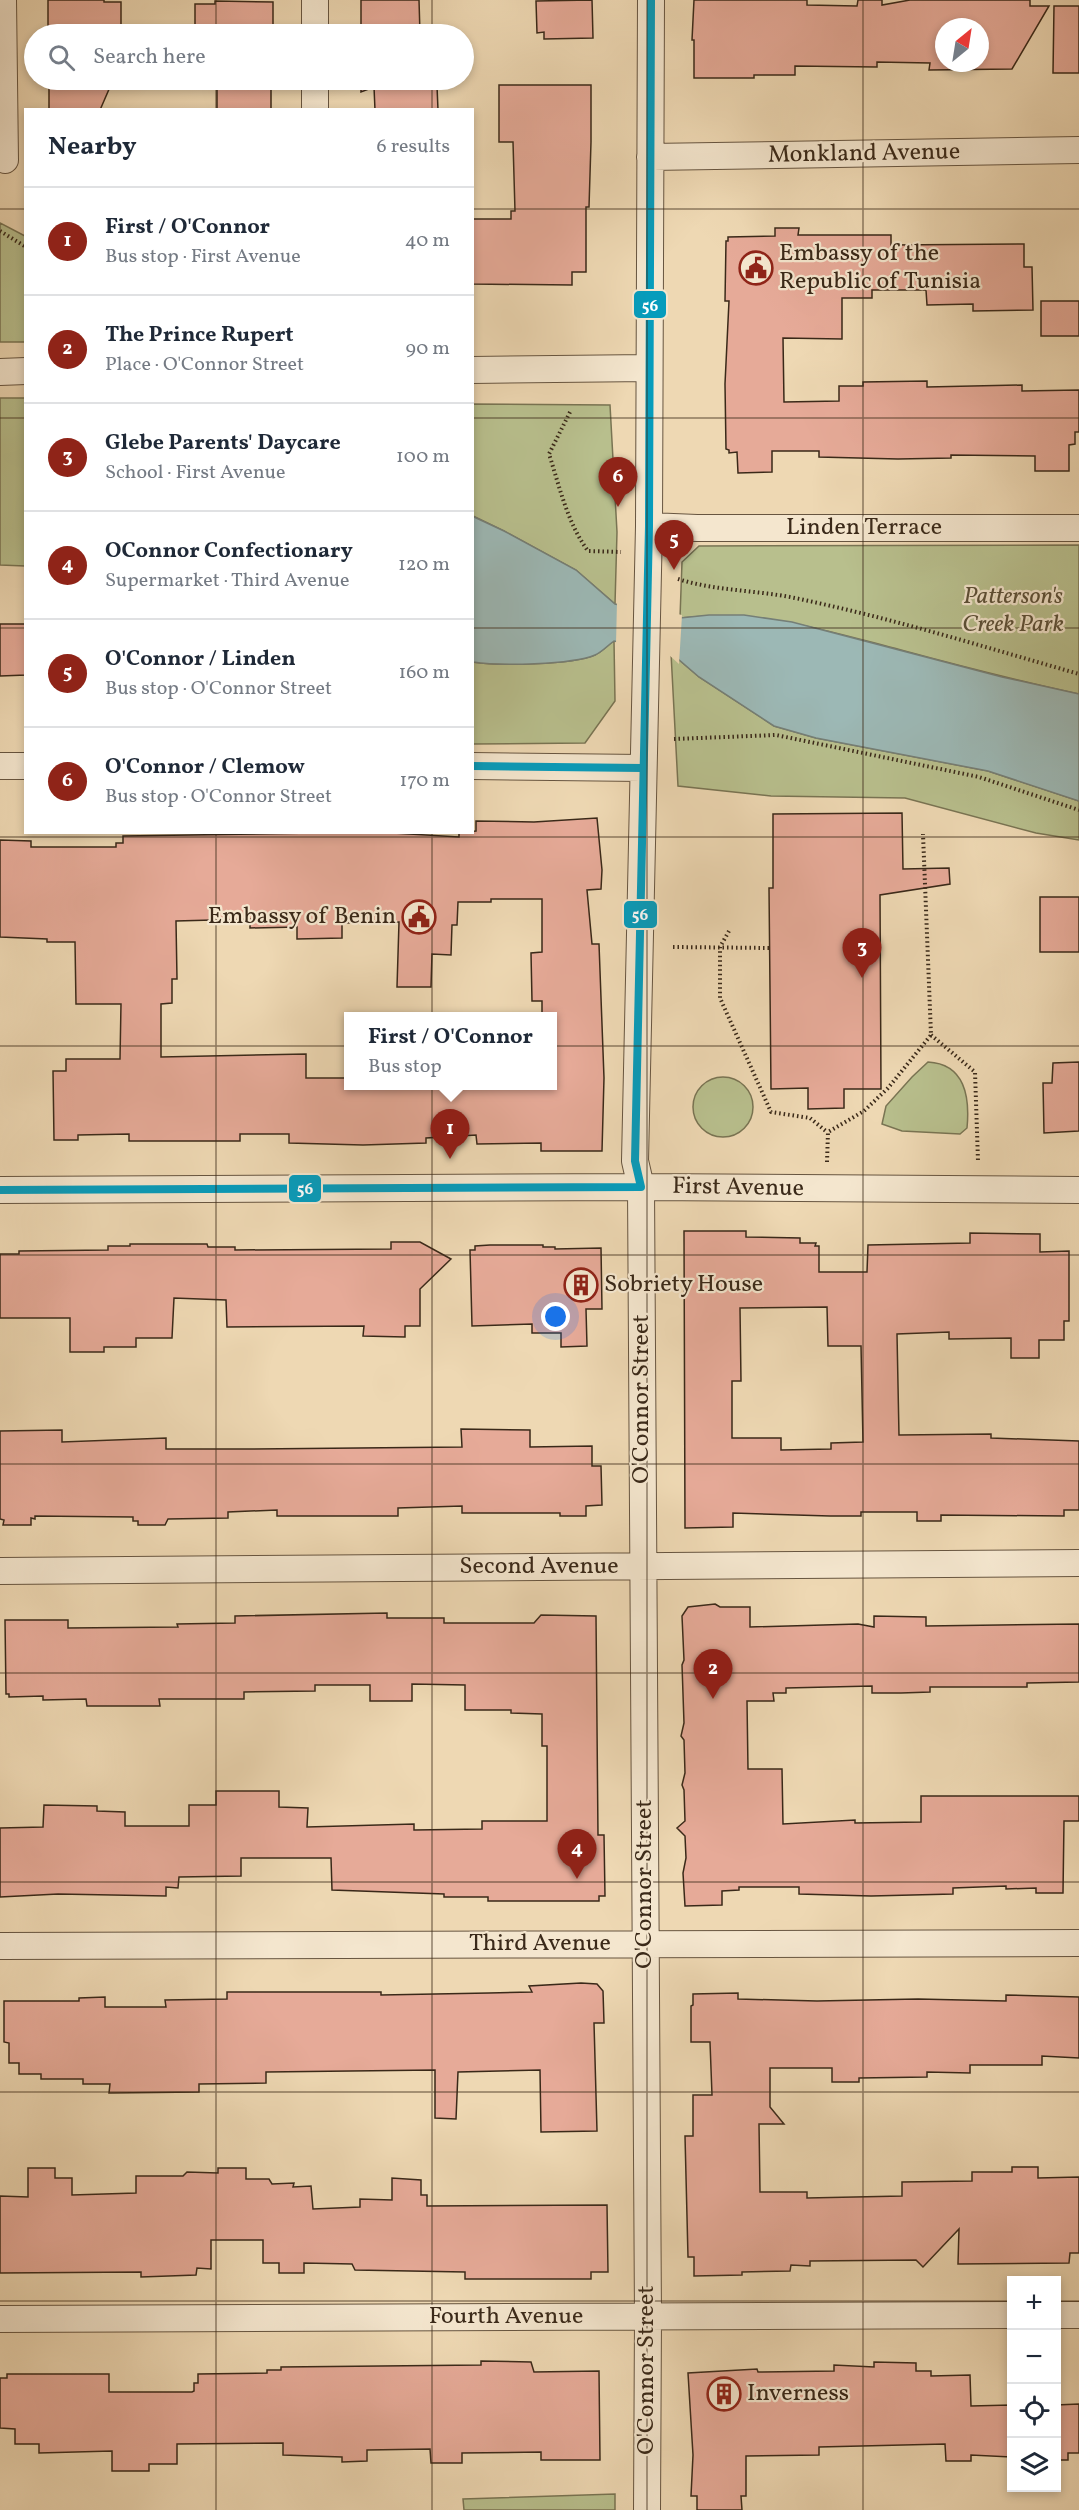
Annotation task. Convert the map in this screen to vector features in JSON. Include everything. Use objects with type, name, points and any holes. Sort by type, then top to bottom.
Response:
[{"type":"street","points":[[3,0],[5,160]]},
{"type":"street","points":[[315,0],[315,24]]},
{"type":"street","name":"O'Connor Street","points":[[647,2510],[648,2317],[641,1187],[634,1161],[649,526],[651,0]]},
{"type":"street","points":[[315,90],[315,108]]},
{"type":"street","name":"Monkland Avenue","points":[[650,157],[1079,150]]},
{"type":"street","points":[[474,370],[648,368]]},
{"type":"street","points":[[0,372],[24,371]]},
{"type":"street","name":"Linden Terrace","points":[[649,526],[1079,528]]},
{"type":"street","points":[[0,766],[24,766]]},
{"type":"street","points":[[474,766],[642,768]]},
{"type":"street","name":"First Avenue","points":[[0,1190],[641,1187],[1079,1190]]},
{"type":"street","name":"Second Avenue","points":[[0,1571],[1079,1563]]},
{"type":"street","name":"Third Avenue","points":[[0,1946],[1079,1943]]},
{"type":"street","name":"Fourth Avenue","points":[[0,2319],[1007,2315]]},
{"type":"street","points":[[1061,2315],[1079,2315]]},
{"type":"path","points":[[0,231],[24,246]]},
{"type":"path","points":[[570,412],[549,454],[566,510],[588,551],[620,551]]},
{"type":"path","points":[[678,579],[700,586],[794,598],[915,628],[1079,674]]},
{"type":"path","points":[[674,739],[776,735],[979,777],[1079,810]]},
{"type":"path","points":[[828,1132],[864,1111],[888,1088],[931,1035],[923,834]]},
{"type":"path","points":[[729,931],[720,947],[720,998],[771,1112],[810,1118],[828,1132]]},
{"type":"path","points":[[673,947],[770,948]]},
{"type":"path","points":[[931,1035],[975,1072],[978,1135]]},
{"type":"path","points":[[827,1189],[828,1132]]},
{"type":"green space","points":[[0,223],[24,235],[24,342],[0,342]]},
{"type":"green space","points":[[0,398],[24,398],[24,566],[0,565]]},
{"type":"green space","points":[[474,404],[610,405],[617,532],[615,604],[576,570],[474,516]]},
{"type":"green space","name":"Patterson's Creek Park","points":[[1079,545],[1079,694],[792,623],[738,616],[680,618],[682,562],[699,546]]},
{"type":"green space","points":[[614,641],[615,701],[585,743],[474,744],[474,662],[553,663],[584,658],[600,652]]},
{"type":"green space","points":[[671,653],[699,677],[774,726],[816,738],[988,771],[1079,801],[1079,840],[1036,833],[905,798],[771,796],[678,786]]},
{"type":"green space","points":[[928,1062],[950,1069],[962,1084],[966,1094],[968,1116],[967,1128],[960,1134],[902,1131],[882,1124],[886,1106]]},
{"type":"green space","points":[[717,1077],[729,1077],[740,1082],[748,1090],[753,1107],[751,1119],[740,1132],[729,1137],[717,1137],[706,1132],[698,1124],[693,1113],[693,1101],[698,1090],[706,1082]]},
{"type":"green space","points":[[615,2494],[615,2510],[464,2510],[463,2499]]},
{"type":"water","points":[[474,517],[576,570],[615,604],[680,618],[744,615],[792,622],[1002,677],[1079,694],[1079,801],[988,771],[816,738],[774,726],[699,677],[671,653],[614,641],[595,655],[569,661],[474,662]]},
{"type":"pier","points":[[617,601],[682,615],[679,664],[669,655],[616,644]]},
{"type":"building","points":[[48,0],[121,2],[121,24],[48,24]]},
{"type":"building","points":[[361,0],[419,0],[420,24],[361,24]]},
{"type":"building","points":[[592,0],[593,38],[544,39],[544,32],[537,33],[536,1]]},
{"type":"building","points":[[694,0],[807,0],[807,5],[857,6],[858,0],[882,0],[882,5],[910,0],[1030,0],[1030,6],[1049,6],[1012,69],[989,69],[989,18],[935,18],[935,70],[929,70],[930,63],[877,62],[877,67],[795,66],[795,75],[694,78],[694,40],[692,40]]},
{"type":"building","points":[[215,1],[273,2],[273,24],[195,24],[195,4],[215,4]]},
{"type":"building","points":[[1054,6],[1079,6],[1079,73],[1053,73]]},
{"type":"building","points":[[499,85],[591,85],[586,272],[572,272],[572,285],[474,284],[474,219],[511,219],[511,211],[515,211],[513,142],[499,142]]},
{"type":"building","points":[[49,90],[109,90],[101,108],[49,108]]},
{"type":"building","points":[[217,90],[271,90],[271,108],[217,108]]},
{"type":"building","points":[[374,90],[437,90],[438,108],[375,108]]},
{"type":"building","points":[[775,228],[799,228],[798,235],[891,235],[891,245],[1024,244],[1024,267],[1032,267],[1033,310],[973,311],[973,304],[927,305],[926,290],[872,290],[872,298],[842,298],[842,339],[783,338],[784,402],[839,401],[839,386],[863,386],[863,382],[927,381],[927,387],[1022,385],[1022,391],[1079,390],[1079,432],[1075,432],[1075,444],[1069,445],[1069,471],[1035,471],[1035,456],[951,455],[951,458],[898,459],[819,457],[819,451],[772,451],[772,472],[738,473],[737,452],[729,453],[726,449],[725,384],[729,301],[725,301],[726,241],[728,237],[775,236]]},
{"type":"building","points":[[1041,301],[1079,301],[1079,336],[1041,336]]},
{"type":"building","points":[[0,624],[24,624],[24,675],[0,676]]},
{"type":"building","points":[[902,813],[903,869],[949,868],[950,884],[880,895],[881,1089],[844,1089],[844,1108],[808,1109],[808,1088],[771,1089],[769,888],[773,888],[773,814]]},
{"type":"building","points":[[597,818],[602,870],[601,889],[587,890],[592,944],[599,944],[604,1078],[602,1151],[541,1151],[541,1143],[477,1144],[476,1135],[426,1138],[426,1143],[363,1145],[289,1143],[289,1134],[240,1134],[240,1141],[129,1141],[129,1134],[78,1135],[78,1140],[54,1140],[53,1071],[66,1071],[66,1059],[120,1059],[121,1004],[76,1004],[75,942],[47,942],[47,939],[0,937],[0,840],[31,841],[31,847],[116,847],[116,843],[123,843],[123,836],[409,834],[459,837],[459,834],[474,834],[476,821],[534,822]],"holes":[[[491,899],[542,899],[542,952],[531,953],[532,1001],[542,1001],[542,1012],[557,1012],[557,1090],[344,1090],[344,1078],[306,1078],[306,1054],[161,1057],[161,1004],[172,1003],[172,979],[177,979],[176,921],[250,919],[250,928],[297,927],[297,939],[342,938],[342,923],[399,922],[397,987],[431,987],[432,954],[451,955],[452,925],[457,925],[458,902],[491,902]]]},
{"type":"building","points":[[1040,897],[1079,897],[1079,952],[1040,952]]},
{"type":"building","points":[[1079,1062],[1079,1131],[1044,1133],[1043,1083],[1052,1083],[1053,1063]]},
{"type":"building","points":[[684,1231],[746,1231],[746,1237],[800,1238],[800,1243],[816,1243],[815,1246],[819,1246],[819,1272],[867,1272],[868,1245],[970,1243],[970,1233],[1040,1234],[1040,1252],[1069,1251],[1069,1321],[1064,1321],[1064,1340],[1039,1340],[1039,1358],[1011,1358],[1011,1338],[949,1339],[949,1332],[897,1334],[899,1435],[991,1434],[991,1438],[1079,1441],[1079,1510],[1064,1510],[1064,1516],[941,1515],[941,1521],[917,1521],[917,1512],[861,1512],[861,1516],[733,1513],[733,1527],[685,1528]],"holes":[[[827,1307],[828,1346],[861,1346],[863,1442],[831,1443],[831,1449],[781,1450],[781,1438],[732,1438],[732,1381],[741,1381],[740,1308]]]},
{"type":"building","points":[[391,1242],[420,1242],[451,1259],[420,1289],[420,1326],[405,1326],[405,1337],[363,1336],[364,1326],[227,1327],[226,1300],[174,1298],[172,1338],[136,1338],[136,1347],[104,1347],[104,1352],[70,1352],[70,1318],[0,1318],[0,1254],[19,1254],[19,1251],[108,1250],[108,1246],[130,1246],[130,1244],[207,1244],[208,1247],[235,1247],[235,1250],[391,1249]]},
{"type":"building","points":[[543,1245],[543,1247],[555,1247],[555,1249],[601,1248],[602,1309],[586,1309],[587,1346],[561,1347],[561,1333],[532,1333],[532,1324],[472,1326],[470,1250],[475,1250],[475,1246]]},
{"type":"building","points":[[461,1429],[530,1430],[530,1447],[592,1446],[592,1466],[601,1466],[602,1505],[586,1506],[586,1516],[560,1516],[560,1513],[462,1513],[462,1506],[398,1508],[398,1516],[277,1516],[277,1510],[228,1512],[228,1518],[168,1519],[165,1525],[138,1525],[138,1521],[133,1521],[133,1517],[35,1516],[35,1519],[31,1518],[31,1525],[3,1525],[4,1520],[0,1519],[0,1431],[62,1430],[62,1442],[166,1438],[166,1449],[246,1449],[462,1447]]},
{"type":"building","points":[[715,1604],[720,1607],[750,1607],[750,1627],[858,1624],[874,1627],[874,1616],[926,1617],[926,1626],[1079,1624],[1079,1682],[1027,1683],[1027,1687],[930,1687],[930,1692],[901,1693],[872,1693],[872,1686],[786,1688],[786,1693],[773,1693],[774,1701],[747,1701],[748,1769],[782,1769],[783,1824],[855,1820],[855,1823],[921,1822],[921,1796],[1079,1796],[1079,1821],[1064,1821],[1063,1893],[1036,1893],[1036,1888],[1006,1889],[1006,1886],[953,1888],[953,1894],[871,1896],[799,1894],[799,1887],[739,1887],[739,1890],[722,1891],[722,1905],[685,1906],[683,1873],[686,1858],[685,1836],[677,1828],[685,1821],[682,1785],[685,1773],[684,1740],[681,1736],[684,1723],[682,1616],[688,1607]]},
{"type":"building","points":[[387,1613],[387,1618],[444,1618],[444,1623],[534,1623],[541,1615],[596,1616],[598,1835],[604,1835],[605,1896],[599,1896],[599,1901],[488,1901],[488,1897],[444,1897],[444,1894],[332,1890],[331,1858],[241,1858],[241,1876],[179,1877],[178,1888],[166,1887],[166,1896],[58,1894],[0,1897],[0,1828],[43,1827],[44,1805],[97,1806],[97,1811],[125,1812],[125,1826],[189,1826],[189,1805],[216,1805],[216,1791],[279,1791],[279,1807],[308,1808],[307,1827],[414,1824],[414,1830],[482,1829],[482,1821],[547,1821],[547,1746],[542,1746],[542,1714],[511,1713],[511,1710],[465,1710],[465,1685],[412,1684],[412,1701],[370,1701],[370,1685],[315,1685],[315,1691],[244,1692],[244,1699],[159,1699],[160,1706],[87,1706],[86,1699],[43,1700],[43,1696],[9,1697],[9,1694],[6,1694],[5,1620],[68,1620],[68,1628],[178,1627],[177,1624],[235,1623],[235,1616]]},
{"type":"building","points":[[597,1984],[603,1991],[604,2023],[594,2023],[597,2131],[541,2132],[540,2070],[458,2072],[456,2119],[435,2118],[435,2070],[266,2072],[266,2083],[199,2084],[199,2092],[109,2093],[110,2084],[83,2084],[83,2079],[41,2079],[41,2074],[19,2074],[19,2063],[9,2063],[9,2043],[4,2042],[4,2001],[79,2001],[79,1998],[105,1997],[105,2007],[166,2007],[165,2000],[227,1999],[227,1992],[381,1992],[381,1995],[532,1992],[529,1986]]},
{"type":"building","points":[[738,1993],[738,1999],[817,2001],[918,1999],[1006,2001],[1006,1995],[1079,1997],[1079,2058],[1042,2056],[1042,2065],[970,2065],[970,2073],[927,2072],[927,2077],[859,2078],[859,2082],[832,2082],[832,2068],[770,2068],[770,2107],[784,2124],[759,2124],[760,2192],[807,2192],[807,2198],[902,2196],[902,2182],[972,2181],[972,2172],[1012,2172],[1012,2167],[1038,2167],[1038,2178],[1079,2177],[1079,2253],[1070,2253],[1069,2263],[958,2264],[959,2229],[923,2267],[916,2260],[810,2261],[810,2266],[791,2265],[790,2271],[694,2276],[694,2257],[688,2257],[685,2136],[693,2136],[693,2095],[712,2095],[710,2042],[691,2042],[691,2006],[693,2005],[693,1994]]},
{"type":"building","points":[[28,2168],[55,2168],[55,2178],[72,2178],[72,2195],[136,2193],[136,2176],[183,2176],[187,2172],[218,2173],[218,2168],[246,2168],[246,2179],[269,2179],[272,2184],[294,2183],[293,2187],[311,2186],[313,2209],[360,2207],[360,2199],[392,2200],[392,2178],[421,2180],[421,2195],[427,2195],[427,2206],[607,2205],[608,2272],[591,2272],[591,2279],[465,2279],[465,2272],[355,2270],[352,2264],[304,2263],[304,2273],[279,2273],[279,2263],[263,2263],[263,2240],[211,2240],[211,2269],[197,2268],[196,2275],[141,2277],[141,2272],[0,2273],[0,2196],[28,2197]]},
{"type":"building","points":[[481,2361],[531,2362],[534,2372],[599,2371],[600,2460],[541,2460],[541,2452],[462,2453],[462,2463],[431,2463],[430,2449],[367,2450],[367,2461],[342,2462],[342,2457],[283,2455],[283,2443],[177,2444],[177,2464],[149,2464],[149,2471],[112,2471],[112,2451],[39,2453],[39,2444],[15,2444],[15,2429],[0,2428],[0,2378],[7,2378],[7,2374],[109,2374],[109,2392],[192,2392],[194,2383],[198,2383],[198,2374],[267,2373],[267,2370],[281,2370],[281,2367],[481,2365]]},
{"type":"building","points":[[874,2362],[916,2363],[916,2371],[931,2371],[931,2376],[970,2375],[971,2406],[1007,2405],[1007,2457],[971,2455],[971,2461],[946,2461],[945,2444],[819,2447],[819,2455],[746,2456],[746,2496],[741,2496],[742,2510],[697,2510],[697,2496],[691,2496],[693,2455],[688,2373],[757,2369],[758,2372],[834,2371],[834,2365],[874,2367]]},
{"type":"building","points":[[1079,2404],[1079,2453],[1068,2453],[1068,2460],[1061,2460],[1061,2405]]},
{"type":"transit line","name":"56","points":[[0,1190],[641,1187],[635,1161],[649,526],[651,0]]},
{"type":"transit line","name":"56","points":[[474,766],[642,768]]},
{"type":"place","name":"Embassy of the Republic of Tunisia","points":[[756,268]]},
{"type":"place","name":"O'Connor / Clemow","points":[[618,507]]},
{"type":"place","name":"O'Connor / Linden","points":[[674,570]]},
{"type":"place","name":"Embassy of Benin","points":[[419,917]]},
{"type":"place","name":"Glebe Parents' Daycare","points":[[862,978]]},
{"type":"place","name":"First / O'Connor","points":[[450,1159]]},
{"type":"place","name":"Sobriety House","points":[[581,1285]]},
{"type":"place","name":"The Prince Rupert","points":[[713,1699]]},
{"type":"place","name":"OConnor Confectionary","points":[[577,1879]]},
{"type":"place","name":"Inverness","points":[[724,2394]]}]
